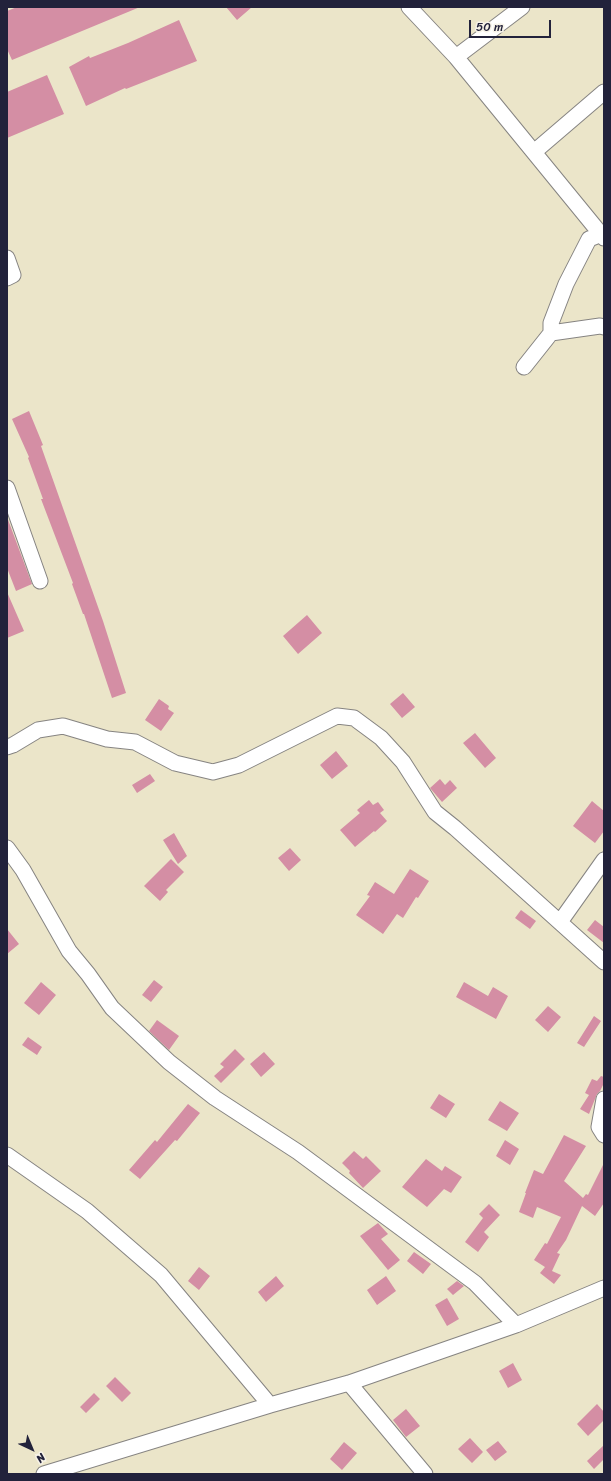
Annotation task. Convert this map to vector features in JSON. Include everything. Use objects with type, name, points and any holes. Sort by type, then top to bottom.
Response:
[{"type":"street","points":[[409,7],[456,58],[603,235],[589,239],[566,284],[551,323],[552,333]]},
{"type":"street","points":[[456,58],[522,7]]},
{"type":"street","points":[[534,152],[604,92]]},
{"type":"street","points":[[7,258],[13,275],[7,278]]},
{"type":"street","points":[[524,367],[552,333],[600,326],[604,327]]},
{"type":"street","points":[[7,488],[40,581]]},
{"type":"street","points":[[7,747],[38,730],[63,726],[107,739],[135,742],[175,763],[214,772],[239,765],[336,716],[354,718],[381,738],[403,762],[435,812],[455,828],[604,962]]},
{"type":"street","points":[[7,848],[23,870],[69,951],[88,974],[112,1008],[169,1062],[215,1098],[298,1152],[475,1283],[516,1325]]},
{"type":"street","points":[[560,922],[604,860]]},
{"type":"street","points":[[604,1099],[599,1127],[604,1136]]},
{"type":"street","points":[[7,1155],[87,1211],[161,1275],[270,1405]]},
{"type":"street","points":[[44,1474],[270,1405],[349,1383],[516,1325],[604,1288]]},
{"type":"street","points":[[349,1383],[425,1474]]},
{"type":"building","points":[[17,7],[140,7],[12,60],[7,49],[7,11]]},
{"type":"building","points":[[226,7],[252,7],[237,20]]},
{"type":"building","points":[[179,20],[197,61],[126,89],[125,88],[86,106],[69,67],[89,56],[90,58],[128,43]]},
{"type":"building","points":[[47,75],[64,114],[7,138],[7,92]]},
{"type":"building","points":[[29,411],[43,445],[41,446],[103,621],[126,693],[112,698],[84,614],[72,584],[73,583],[41,499],[43,499],[28,458],[29,457],[12,419]]},
{"type":"building","points":[[7,517],[32,584],[16,591],[7,568]]},
{"type":"building","points":[[7,592],[24,631],[7,638]]},
{"type":"building","points":[[307,615],[322,633],[298,654],[283,636]]},
{"type":"building","points":[[403,693],[415,707],[402,718],[390,704]]},
{"type":"building","points":[[159,699],[169,706],[168,709],[174,713],[161,731],[145,720]]},
{"type":"building","points":[[475,733],[496,758],[485,768],[463,743]]},
{"type":"building","points":[[336,751],[348,766],[332,779],[320,765]]},
{"type":"building","points":[[150,774],[155,781],[137,793],[132,785]]},
{"type":"building","points":[[440,779],[445,785],[450,780],[457,788],[442,802],[430,788]]},
{"type":"building","points":[[369,800],[373,805],[378,802],[384,810],[380,813],[387,821],[355,847],[340,830],[360,813],[357,810]]},
{"type":"building","points":[[592,801],[604,811],[604,831],[595,843],[573,826]]},
{"type":"building","points":[[174,833],[187,856],[178,864],[163,840]]},
{"type":"building","points":[[290,848],[301,860],[289,871],[278,858]]},
{"type":"building","points":[[171,859],[184,872],[166,890],[168,892],[160,901],[144,886]]},
{"type":"building","points":[[410,869],[429,881],[418,898],[416,897],[403,918],[397,914],[383,934],[356,915],[370,896],[367,895],[375,882],[394,894]]},
{"type":"building","points":[[521,910],[536,921],[530,929],[515,918]]},
{"type":"building","points":[[595,920],[604,927],[604,943],[587,930]]},
{"type":"building","points":[[7,929],[19,944],[7,954]]},
{"type":"building","points":[[154,980],[163,987],[151,1002],[142,995]]},
{"type":"building","points":[[41,982],[56,995],[39,1015],[24,1003]]},
{"type":"building","points":[[464,982],[488,996],[493,987],[508,996],[496,1019],[456,997]]},
{"type":"building","points":[[548,1006],[561,1017],[548,1032],[535,1020]]},
{"type":"building","points":[[594,1016],[601,1021],[584,1047],[577,1043]]},
{"type":"building","points":[[157,1020],[179,1036],[169,1050],[149,1031]]},
{"type":"building","points":[[28,1037],[42,1047],[37,1055],[22,1045]]},
{"type":"building","points":[[235,1049],[245,1059],[221,1083],[214,1076],[224,1067],[220,1064]]},
{"type":"building","points":[[264,1052],[275,1064],[261,1077],[250,1064]]},
{"type":"building","points":[[601,1076],[604,1077],[604,1083],[597,1094],[589,1114],[580,1109],[589,1095],[585,1093],[592,1079],[597,1081]]},
{"type":"building","points":[[439,1094],[455,1104],[446,1118],[430,1108]]},
{"type":"building","points":[[500,1101],[519,1113],[507,1131],[488,1120]]},
{"type":"building","points":[[188,1104],[200,1113],[177,1141],[175,1140],[140,1179],[129,1170],[155,1140],[157,1142]]},
{"type":"building","points":[[564,1135],[586,1146],[564,1181],[583,1198],[586,1194],[588,1195],[604,1163],[604,1203],[595,1216],[582,1206],[566,1240],[557,1253],[560,1254],[552,1271],[561,1275],[554,1284],[540,1273],[545,1267],[534,1260],[545,1243],[547,1244],[561,1217],[537,1207],[533,1218],[519,1212],[534,1170],[543,1174]]},
{"type":"building","points":[[505,1140],[519,1149],[510,1165],[496,1156]]},
{"type":"building","points":[[354,1151],[363,1159],[366,1156],[381,1171],[363,1188],[342,1163]]},
{"type":"building","points":[[426,1159],[442,1171],[445,1166],[462,1177],[451,1193],[444,1189],[427,1207],[402,1187]]},
{"type":"building","points":[[489,1204],[500,1215],[484,1232],[489,1237],[478,1252],[465,1242],[483,1218],[479,1214]]},
{"type":"building","points":[[378,1223],[388,1234],[381,1239],[400,1260],[388,1270],[360,1236]]},
{"type":"building","points":[[414,1252],[431,1264],[423,1274],[407,1261]]},
{"type":"building","points":[[199,1267],[210,1276],[199,1290],[188,1281]]},
{"type":"building","points":[[276,1276],[284,1286],[266,1302],[258,1292]]},
{"type":"building","points":[[386,1276],[396,1291],[377,1305],[367,1290]]},
{"type":"building","points":[[457,1281],[464,1286],[453,1295],[447,1289]]},
{"type":"building","points":[[447,1298],[459,1319],[447,1326],[435,1305]]},
{"type":"building","points":[[513,1363],[522,1380],[508,1388],[499,1371]]},
{"type":"building","points":[[115,1377],[131,1393],[122,1402],[106,1386]]},
{"type":"building","points":[[94,1393],[100,1399],[86,1413],[80,1407]]},
{"type":"building","points":[[597,1404],[604,1412],[604,1420],[588,1436],[577,1424]]},
{"type":"building","points":[[406,1409],[420,1426],[406,1437],[393,1420]]},
{"type":"building","points":[[470,1438],[483,1452],[472,1463],[458,1449]]},
{"type":"building","points":[[498,1441],[507,1452],[495,1461],[486,1450]]},
{"type":"building","points":[[344,1442],[357,1453],[342,1470],[330,1459]]},
{"type":"building","points":[[604,1445],[604,1459],[594,1469],[587,1461]]}]
